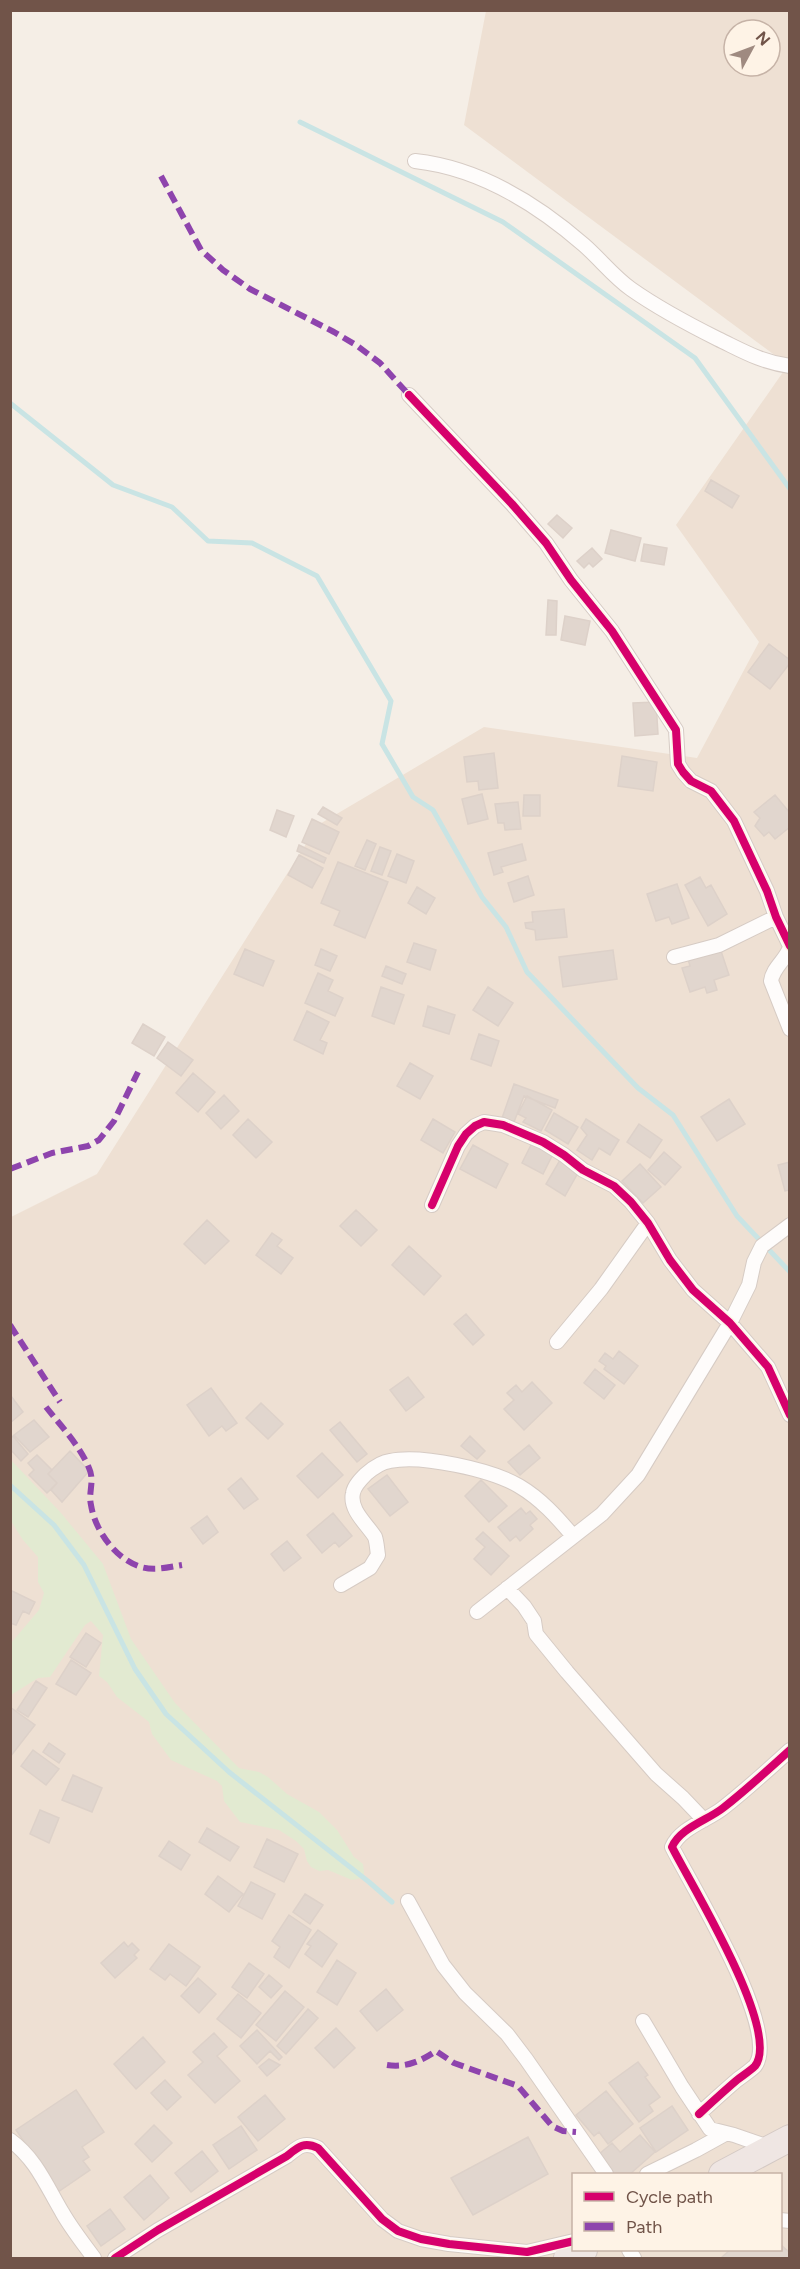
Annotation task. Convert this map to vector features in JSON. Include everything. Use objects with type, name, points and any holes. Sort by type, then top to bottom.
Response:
[{"type":"highway","points":[[726,2173],[780,2143]]},
{"type":"highway","points":[[567,2259],[582,2251]]},
{"type":"street","points":[[415,161],[438,164],[478,178],[527,202],[583,244],[629,288],[736,348],[767,363],[789,366]]},
{"type":"street","points":[[410,395],[546,543],[571,580],[612,631],[676,730],[678,764],[683,772],[691,781],[711,791],[734,821],[767,891],[789,946],[787,955],[772,973],[771,981],[789,1029]]},
{"type":"street","points":[[674,957],[719,945],[776,917]]},
{"type":"street","points":[[432,1205],[458,1146],[466,1134],[484,1122],[503,1125],[521,1132],[564,1155],[583,1170],[614,1186],[648,1224],[670,1260],[693,1290],[730,1323],[768,1367],[789,1414]]},
{"type":"street","points":[[557,1342],[601,1290],[648,1224]]},
{"type":"street","points":[[477,1612],[602,1514],[639,1475],[730,1323],[749,1285],[754,1262],[762,1246],[789,1225]]},
{"type":"street","points":[[341,1585],[370,1568],[378,1555],[376,1539],[354,1507],[353,1493],[361,1479],[375,1467],[389,1461],[411,1459],[457,1465],[494,1474],[519,1486],[551,1510],[573,1536]]},
{"type":"street","points":[[507,1588],[525,1606],[534,1622],[536,1634],[567,1672],[656,1774],[704,1820]]},
{"type":"street","points":[[699,2114],[755,2065],[760,2054],[759,2037],[737,1966],[721,1940],[696,1887],[672,1847],[675,1842],[722,1809],[789,1750]]},
{"type":"street","points":[[408,1901],[443,1965],[465,1993],[507,2034],[605,2173]]},
{"type":"street","points":[[643,2021],[710,2129],[725,2134],[780,2143]]},
{"type":"street","points":[[651,2173],[725,2134]]},
{"type":"street","points":[[10,2140],[36,2165],[63,2214],[94,2259]]},
{"type":"street","points":[[115,2259],[158,2230],[287,2156],[300,2145],[309,2144],[318,2148],[382,2219],[398,2231],[421,2239],[449,2244],[527,2252],[572,2241]]},
{"type":"shaded area","points":[[486,11],[789,11],[789,2258],[11,2258],[11,1217],[97,1174],[318,825],[484,727],[697,758],[759,642],[676,525],[788,365],[464,125]]},
{"type":"green space","points":[[11,1460],[61,1513],[103,1564],[131,1639],[175,1703],[239,1768],[259,1772],[287,1794],[319,1812],[337,1830],[354,1857],[363,1864],[362,1878],[352,1880],[328,1870],[319,1871],[311,1867],[304,1849],[296,1841],[279,1830],[240,1822],[224,1801],[222,1786],[217,1781],[171,1760],[152,1734],[149,1722],[117,1697],[107,1682],[99,1676],[103,1635],[91,1621],[85,1625],[50,1677],[38,1678],[11,1695],[11,1643],[39,1610],[44,1593],[38,1582],[38,1557],[23,1540],[11,1521]]},
{"type":"building","points":[[711,480],[739,496],[732,508],[705,491]]},
{"type":"building","points":[[557,515],[572,528],[563,538],[548,524]]},
{"type":"building","points":[[611,530],[641,538],[635,561],[605,553]]},
{"type":"building","points":[[644,544],[667,548],[664,565],[641,561]]},
{"type":"building","points":[[592,548],[602,559],[593,567],[589,563],[584,568],[577,561]]},
{"type":"building","points":[[548,600],[557,601],[556,635],[546,635]]},
{"type":"building","points":[[565,616],[590,621],[585,645],[561,640]]},
{"type":"building","points":[[769,644],[790,660],[770,689],[748,672]]},
{"type":"building","points":[[656,702],[658,734],[635,736],[633,703]]},
{"type":"building","points":[[494,753],[498,788],[479,790],[478,781],[467,782],[464,757]]},
{"type":"building","points":[[622,756],[657,762],[653,791],[618,786]]},
{"type":"building","points":[[482,794],[488,819],[468,824],[462,799]]},
{"type":"building","points":[[524,795],[540,795],[540,816],[523,816]]},
{"type":"building","points":[[775,795],[790,813],[790,827],[775,839],[769,832],[764,836],[755,826],[760,818],[754,812]]},
{"type":"building","points":[[518,802],[521,829],[505,830],[504,823],[498,823],[495,804]]},
{"type":"building","points":[[323,807],[342,818],[337,825],[318,814]]},
{"type":"building","points":[[277,810],[294,816],[286,837],[270,830]]},
{"type":"building","points":[[312,819],[339,832],[329,854],[302,842]]},
{"type":"building","points":[[367,840],[376,844],[365,870],[355,866]]},
{"type":"building","points":[[522,844],[526,860],[501,867],[503,872],[494,875],[488,853]]},
{"type":"building","points":[[299,845],[326,858],[324,863],[297,851]]},
{"type":"building","points":[[380,847],[391,851],[382,875],[371,871]]},
{"type":"building","points":[[397,854],[414,861],[406,883],[388,876]]},
{"type":"building","points":[[299,855],[323,868],[312,888],[288,875]]},
{"type":"building","points":[[338,862],[388,882],[365,938],[334,925],[340,911],[321,903]]},
{"type":"building","points":[[528,876],[534,895],[514,902],[508,883]]},
{"type":"building","points":[[700,877],[706,888],[711,885],[727,914],[708,926],[685,885]]},
{"type":"building","points":[[677,884],[689,918],[672,924],[669,917],[656,921],[647,894]]},
{"type":"building","points":[[417,887],[435,898],[426,914],[408,903]]},
{"type":"building","points":[[564,909],[567,937],[536,940],[535,930],[526,928],[525,923],[533,922],[532,912]]},
{"type":"building","points":[[414,943],[436,950],[430,970],[407,962]]},
{"type":"building","points":[[720,948],[729,975],[714,980],[717,990],[707,993],[705,987],[690,992],[682,968],[690,966],[688,959]]},
{"type":"building","points":[[245,949],[274,961],[263,986],[234,974]]},
{"type":"building","points":[[321,949],[337,956],[330,971],[315,965]]},
{"type":"building","points":[[613,950],[617,979],[563,987],[559,957]]},
{"type":"building","points":[[386,966],[406,974],[402,984],[382,976]]},
{"type":"building","points":[[318,973],[333,980],[328,991],[343,998],[335,1016],[305,1003]]},
{"type":"building","points":[[381,987],[404,995],[394,1024],[372,1016]]},
{"type":"building","points":[[488,987],[513,1003],[498,1026],[473,1010]]},
{"type":"building","points":[[428,1006],[455,1015],[449,1034],[423,1026]]},
{"type":"building","points":[[307,1011],[329,1022],[320,1040],[327,1043],[323,1054],[294,1040]]},
{"type":"building","points":[[143,1024],[165,1037],[154,1056],[132,1043]]},
{"type":"building","points":[[479,1034],[499,1041],[491,1066],[471,1059]]},
{"type":"building","points":[[168,1042],[193,1060],[181,1076],[157,1058]]},
{"type":"building","points":[[410,1063],[433,1076],[420,1099],[397,1086]]},
{"type":"building","points":[[193,1073],[215,1092],[198,1112],[176,1093]]},
{"type":"building","points":[[514,1084],[558,1100],[555,1108],[524,1096],[514,1122],[502,1118]]},
{"type":"building","points":[[224,1095],[239,1111],[221,1129],[206,1113]]},
{"type":"building","points":[[527,1096],[552,1110],[541,1131],[523,1122],[526,1118],[518,1114]]},
{"type":"building","points":[[729,1099],[745,1124],[717,1141],[701,1117]]},
{"type":"building","points":[[554,1113],[578,1127],[568,1144],[545,1130]]},
{"type":"building","points":[[248,1119],[272,1142],[256,1158],[233,1135]]},
{"type":"building","points":[[433,1119],[455,1132],[443,1153],[421,1140]]},
{"type":"building","points":[[586,1119],[619,1140],[610,1155],[599,1148],[592,1160],[577,1150],[587,1135],[581,1128]]},
{"type":"building","points":[[639,1124],[662,1140],[650,1158],[627,1142]]},
{"type":"building","points":[[532,1143],[553,1154],[543,1174],[522,1163]]},
{"type":"building","points":[[473,1145],[508,1164],[496,1188],[460,1169]]},
{"type":"building","points":[[664,1152],[681,1167],[665,1185],[648,1170]]},
{"type":"building","points":[[560,1160],[579,1171],[565,1196],[546,1184]]},
{"type":"building","points":[[790,1162],[790,1190],[785,1191],[778,1165]]},
{"type":"building","points":[[640,1164],[661,1187],[643,1203],[622,1181]]},
{"type":"building","points":[[356,1210],[377,1230],[361,1246],[340,1226]]},
{"type":"building","points":[[207,1220],[229,1241],[205,1264],[184,1244]]},
{"type":"building","points":[[272,1233],[282,1240],[277,1246],[293,1258],[281,1274],[256,1255]]},
{"type":"building","points":[[409,1246],[441,1276],[424,1295],[392,1265]]},
{"type":"building","points":[[466,1314],[484,1335],[473,1345],[454,1324]]},
{"type":"building","points":[[619,1351],[638,1366],[624,1384],[604,1369],[606,1366],[599,1361],[605,1353],[613,1359]]},
{"type":"building","points":[[595,1369],[615,1385],[604,1399],[584,1383]]},
{"type":"building","points":[[408,1377],[424,1397],[406,1411],[390,1390]]},
{"type":"building","points":[[532,1382],[552,1403],[524,1430],[504,1409],[514,1400],[507,1393],[516,1385],[522,1392]]},
{"type":"building","points":[[211,1388],[237,1423],[226,1431],[222,1426],[209,1436],[187,1405]]},
{"type":"building","points":[[10,1396],[23,1412],[10,1423]]},
{"type":"building","points":[[261,1403],[283,1424],[268,1439],[246,1418]]},
{"type":"building","points":[[34,1420],[49,1437],[30,1452],[14,1435]]},
{"type":"building","points":[[340,1422],[367,1454],[357,1462],[330,1430]]},
{"type":"building","points":[[13,1436],[28,1454],[21,1461],[10,1449],[10,1439]]},
{"type":"building","points":[[470,1436],[485,1451],[477,1459],[461,1446]]},
{"type":"building","points":[[529,1445],[540,1458],[520,1475],[508,1462]]},
{"type":"building","points":[[70,1451],[89,1471],[62,1502],[51,1490],[57,1483],[48,1474]]},
{"type":"building","points":[[322,1453],[343,1475],[318,1498],[297,1476]]},
{"type":"building","points":[[37,1455],[52,1470],[48,1474],[57,1483],[47,1493],[29,1475],[34,1470],[28,1463]]},
{"type":"building","points":[[387,1475],[408,1502],[390,1516],[368,1489]]},
{"type":"building","points":[[241,1478],[258,1499],[244,1509],[228,1489]]},
{"type":"building","points":[[481,1480],[507,1506],[489,1522],[465,1496]]},
{"type":"building","points":[[521,1508],[526,1514],[530,1511],[537,1519],[530,1525],[533,1529],[520,1541],[516,1536],[510,1541],[498,1527]]},
{"type":"building","points":[[333,1513],[352,1536],[339,1547],[335,1542],[322,1553],[307,1535]]},
{"type":"building","points":[[207,1516],[218,1532],[203,1544],[191,1528]]},
{"type":"building","points":[[483,1532],[509,1556],[491,1575],[474,1559],[485,1547],[476,1539]]},
{"type":"building","points":[[287,1541],[301,1558],[284,1571],[271,1554]]},
{"type":"building","points":[[10,1590],[35,1602],[29,1614],[23,1611],[16,1625],[10,1623]]},
{"type":"building","points":[[86,1633],[101,1643],[86,1667],[70,1657]]},
{"type":"building","points":[[71,1660],[91,1673],[76,1695],[56,1684]]},
{"type":"building","points":[[36,1681],[47,1688],[28,1717],[17,1710]]},
{"type":"building","points":[[10,1707],[35,1725],[10,1757]]},
{"type":"building","points":[[49,1743],[65,1754],[59,1763],[43,1752]]},
{"type":"building","points":[[33,1750],[59,1769],[46,1785],[21,1766]]},
{"type":"building","points":[[73,1775],[102,1788],[92,1812],[62,1800]]},
{"type":"building","points":[[40,1810],[59,1818],[49,1843],[30,1834]]},
{"type":"building","points":[[207,1828],[239,1847],[230,1861],[199,1842]]},
{"type":"building","points":[[267,1839],[298,1854],[284,1882],[254,1867]]},
{"type":"building","points":[[169,1841],[190,1855],[181,1870],[159,1856]]},
{"type":"building","points":[[218,1876],[243,1894],[229,1912],[205,1894]]},
{"type":"building","points":[[251,1882],[275,1894],[262,1919],[238,1906]]},
{"type":"building","points":[[305,1894],[323,1905],[310,1924],[293,1912]]},
{"type":"building","points":[[289,1915],[311,1930],[289,1968],[274,1957],[280,1947],[272,1941]]},
{"type":"building","points":[[318,1930],[337,1944],[322,1967],[305,1954],[311,1946],[307,1944]]},
{"type":"building","points":[[124,1942],[128,1947],[132,1943],[139,1950],[134,1955],[137,1958],[115,1978],[101,1963]]},
{"type":"building","points":[[169,1944],[200,1967],[186,1986],[170,1974],[165,1980],[150,1969]]},
{"type":"building","points":[[337,1960],[356,1973],[337,2005],[317,1992]]},
{"type":"building","points":[[249,1963],[264,1974],[247,1998],[232,1987]]},
{"type":"building","points":[[269,1975],[282,1986],[271,1998],[259,1987]]},
{"type":"building","points":[[198,1978],[216,1994],[199,2013],[181,1996]]},
{"type":"building","points":[[386,1989],[403,2010],[377,2031],[360,2011]]},
{"type":"building","points":[[285,1991],[304,2007],[276,2041],[256,2025]]},
{"type":"building","points":[[238,1994],[261,2013],[241,2038],[217,2019]]},
{"type":"building","points":[[308,2009],[318,2018],[286,2054],[277,2046]]},
{"type":"building","points":[[336,2028],[355,2048],[334,2068],[315,2048]]},
{"type":"building","points":[[257,2030],[282,2057],[279,2060],[270,2051],[257,2064],[240,2046]]},
{"type":"building","points":[[214,2033],[227,2047],[217,2056],[240,2081],[215,2103],[188,2075],[203,2062],[193,2052]]},
{"type":"building","points":[[143,2037],[165,2062],[136,2089],[114,2064]]},
{"type":"building","points":[[269,2059],[280,2065],[267,2076],[259,2067]]},
{"type":"building","points":[[638,2062],[648,2075],[645,2077],[660,2097],[649,2105],[653,2111],[639,2122],[609,2083]]},
{"type":"building","points":[[165,2080],[181,2097],[167,2110],[151,2093]]},
{"type":"building","points":[[76,2090],[104,2132],[82,2147],[89,2157],[83,2161],[90,2170],[58,2192],[16,2130]]},
{"type":"building","points":[[606,2091],[633,2124],[608,2144],[599,2132],[594,2136],[576,2115]]},
{"type":"building","points":[[265,2095],[285,2119],[258,2141],[238,2117]]},
{"type":"building","points":[[672,2106],[688,2130],[656,2152],[640,2128]]},
{"type":"building","points":[[154,2125],[172,2143],[152,2162],[135,2144]]},
{"type":"building","points":[[241,2126],[257,2150],[229,2169],[213,2145]]},
{"type":"building","points":[[640,2135],[655,2152],[631,2173],[613,2173],[598,2155],[612,2143],[620,2152]]},
{"type":"building","points":[[528,2137],[548,2174],[473,2215],[451,2178]]},
{"type":"building","points":[[202,2151],[218,2171],[191,2192],[175,2173]]},
{"type":"building","points":[[150,2175],[169,2198],[144,2220],[124,2197]]},
{"type":"building","points":[[110,2209],[125,2229],[101,2246],[87,2226]]},
{"type":"building","points":[[782,2246],[790,2253],[790,2258],[721,2258],[729,2251],[782,2251]]},
{"type":"waterway","points":[[300,122],[503,222],[695,358],[790,489]]},
{"type":"waterway","points":[[10,403],[113,485],[172,507],[208,541],[252,543],[317,576],[391,701],[382,744],[413,797],[433,810],[482,897],[506,927],[527,972],[638,1088],[673,1115],[737,1216],[790,1272]]},
{"type":"waterway","points":[[10,1485],[54,1525],[84,1565],[135,1669],[166,1714],[229,1772],[392,1902]]},
{"type":"marked path","points":[[161,176],[201,250],[223,270],[250,289],[356,345],[380,363],[409,395]]},
{"type":"marked path","points":[[10,1169],[52,1153],[88,1146],[99,1140],[114,1121],[138,1072]]},
{"type":"marked path","points":[[10,1325],[60,1402]]},
{"type":"marked path","points":[[46,1407],[75,1444],[89,1468],[93,1515],[108,1542],[123,1557],[141,1567],[157,1569],[182,1565]]},
{"type":"marked path","points":[[387,2065],[413,2063],[436,2051],[454,2063],[518,2086],[552,2126],[563,2131],[576,2132]]},
{"type":"cycle path","points":[[409,395],[546,543],[571,580],[612,631],[676,730],[678,764],[683,772],[691,781],[711,791],[734,821],[790,946]]},
{"type":"cycle path","points":[[432,1205],[458,1146],[475,1126],[484,1122],[503,1125],[543,1142],[583,1170],[614,1186],[631,1202],[648,1223],[670,1260],[693,1290],[730,1323],[768,1367],[790,1415]]},
{"type":"cycle path","points":[[699,2114],[755,2066],[760,2048],[756,2022],[745,1991],[713,1923],[672,1847],[681,1835],[723,1808],[790,1750]]},
{"type":"cycle path","points":[[115,2258],[158,2230],[305,2145],[318,2148],[382,2219],[398,2231],[421,2239],[449,2244],[527,2252],[572,2241]]}]
